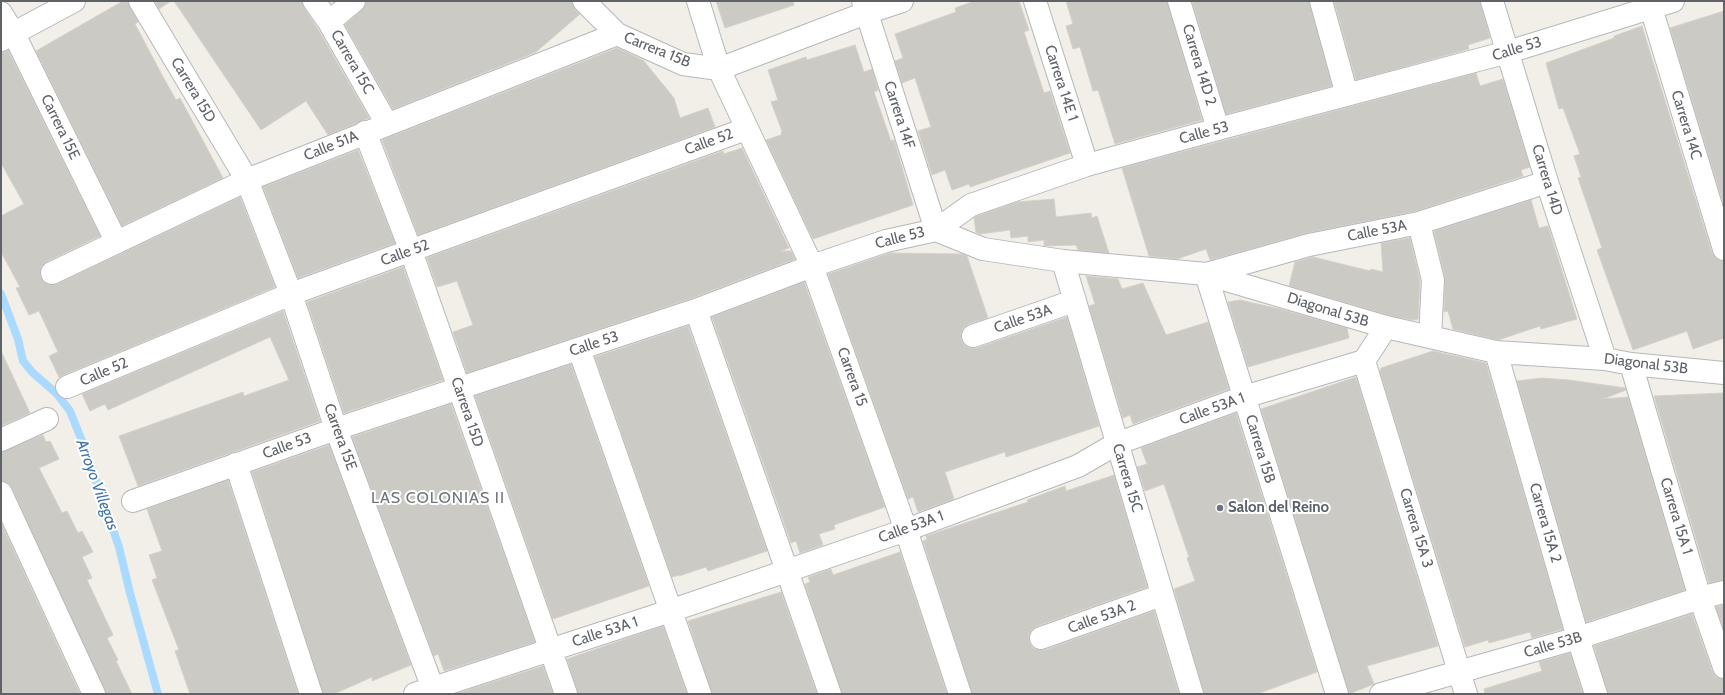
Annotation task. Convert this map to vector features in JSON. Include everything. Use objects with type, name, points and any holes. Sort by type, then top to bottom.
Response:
[{"type":"street","points":[[7,37],[74,1]]},
{"type":"street","name":"Carrera 15D","points":[[140,1],[247,180]]},
{"type":"street","name":"Carrera 15C","points":[[314,1],[329,22],[387,124]]},
{"type":"street","points":[[329,22],[354,1]]},
{"type":"street","name":"Carrera 15B","points":[[584,1],[617,34],[683,64],[719,69]]},
{"type":"street","name":"Carrera 15","points":[[698,1],[719,69],[812,266],[906,530],[960,694]]},
{"type":"street","points":[[719,69],[864,7],[902,1]]},
{"type":"street","name":"Carrera 14E 1","points":[[1035,1],[1087,166]]},
{"type":"street","name":"Carrera 14D 2","points":[[1179,1],[1218,129]]},
{"type":"street","points":[[1321,1],[1347,95]]},
{"type":"street","name":"Carrera 14D","points":[[1492,1],[1547,182],[1605,359]]},
{"type":"street","name":"Calle 53","points":[[134,501],[336,428],[696,310],[886,240],[936,230],[971,205],[1087,166],[1218,129],[1508,52],[1650,4],[1673,1]]},
{"type":"street","name":"Carrera 14C","points":[[1650,4],[1724,249]]},
{"type":"street","name":"Carrera 14F","points":[[864,7],[936,230]]},
{"type":"street","name":"Carrera 15E","points":[[1,13],[7,37],[116,241]]},
{"type":"street","name":"Calle 51A","points":[[52,273],[116,241],[247,180],[365,132],[617,34]]},
{"type":"street","name":"Calle 52","points":[[67,387],[291,294],[746,129]]},
{"type":"street","name":"Carrera 15D","points":[[365,132],[411,251],[566,694]]},
{"type":"street","name":"Carrera 15E","points":[[247,180],[291,294],[428,692]]},
{"type":"street","name":"Calle 53A","points":[[1206,274],[1309,245],[1419,223],[1547,182]]},
{"type":"street","points":[[1419,223],[1433,280],[1430,337]]},
{"type":"street","name":"Diagonal 53B","points":[[936,230],[983,249],[1063,261],[1206,274],[1386,328],[1496,352],[1605,359],[1631,364],[1724,373]]},
{"type":"street","name":"Carrera 15C","points":[[1063,261],[1116,444],[1192,694]]},
{"type":"street","name":"Carrera 15B","points":[[1206,274],[1337,694]]},
{"type":"street","name":"Calle 53A","points":[[973,336],[1074,301]]},
{"type":"street","points":[[696,310],[830,694]]},
{"type":"street","points":[[1364,361],[1386,328]]},
{"type":"street","points":[[579,349],[700,694]]},
{"type":"street","name":"Carrera 15A 2","points":[[1496,352],[1578,638],[1596,694]]},
{"type":"street","name":"Calle 53A 1","points":[[428,692],[550,649],[670,611],[906,530],[1078,466],[1116,444],[1244,397],[1364,361]]},
{"type":"street","name":"Carrera 15A 3","points":[[1364,361],[1466,694]]},
{"type":"street","name":"Carrera 15A 1","points":[[1631,364],[1700,598],[1724,667]]},
{"type":"street","points":[[1,440],[47,419]]},
{"type":"street","points":[[236,464],[311,694]]},
{"type":"street","points":[[1,493],[94,694]]},
{"type":"street","name":"Calle 53B","points":[[1381,694],[1578,638],[1700,598],[1724,592]]},
{"type":"street","name":"Calle 53A 2","points":[[1041,638],[1162,595]]},
{"type":"building","points":[[123,1],[128,1],[138,22],[135,24],[162,75],[176,100],[180,98],[223,178],[122,226],[36,51]]},
{"type":"building","points":[[155,1],[171,1],[159,9]]},
{"type":"building","points":[[174,1],[302,1],[304,8],[318,29],[369,118],[328,135],[306,101],[261,130]]},
{"type":"building","points":[[366,1],[572,1],[575,10],[580,14],[536,52],[393,109],[345,25],[362,10]]},
{"type":"building","points":[[716,1],[793,1],[794,5],[725,28]]},
{"type":"building","points":[[975,1],[1019,1],[1029,30],[1024,32],[1044,93],[1050,91],[1070,153],[970,187],[969,184],[952,190],[945,170],[932,175],[918,131],[931,127],[915,78],[902,83],[895,61],[903,58],[895,34],[956,12],[955,8]]},
{"type":"building","points":[[1066,1],[1167,1],[1202,120],[1115,144],[1098,90],[1093,91],[1080,47],[1073,49],[1066,26],[1073,24]]},
{"type":"building","points":[[1192,1],[1309,1],[1332,86],[1226,114]]},
{"type":"building","points":[[1334,1],[1480,1],[1490,38],[1468,45],[1469,49],[1356,80]]},
{"type":"building","points":[[1724,11],[1724,206],[1670,28]]},
{"type":"building","points":[[1642,26],[1712,253],[1716,258],[1724,261],[1724,338],[1693,349],[1687,331],[1633,350],[1597,250],[1602,248],[1578,178],[1581,177],[1574,156],[1580,154],[1563,108],[1559,109],[1546,63]]},
{"type":"building","points":[[855,45],[864,72],[872,69],[878,90],[874,92],[891,141],[894,140],[913,205],[813,239],[766,140],[781,135],[782,131],[771,102],[778,100],[768,70],[806,57],[807,60]]},
{"type":"building","points":[[617,48],[643,60],[674,98],[680,118],[708,108],[715,127],[418,235],[382,140]]},
{"type":"building","points":[[8,50],[100,236],[46,262],[42,266],[40,272],[41,278],[45,283],[51,285],[57,284],[240,197],[275,287],[59,377],[49,356],[58,352],[39,311],[29,315],[16,288],[20,287],[1,252],[1,216],[24,204],[1,163],[1,52]]},
{"type":"building","points":[[1476,73],[1480,86],[1503,79],[1530,167],[1521,170],[1523,176],[1416,211],[1307,233],[1210,260],[1206,249],[1177,259],[1149,256],[1122,168]]},
{"type":"building","points":[[742,148],[789,248],[780,251],[791,251],[795,259],[692,298],[467,373],[453,332],[473,325],[457,281],[437,287],[427,258],[723,151],[724,154]]},
{"type":"building","points":[[358,150],[395,243],[298,278],[263,187]]},
{"type":"building","points":[[1054,199],[1056,217],[1091,213],[1092,218],[1097,216],[1109,253],[1078,250],[1076,245],[1044,246],[1044,240],[1028,242],[1028,236],[1011,238],[1010,230],[980,234],[976,232],[974,218],[977,216],[1017,202]]},
{"type":"building","points":[[1531,200],[1539,228],[1548,226],[1577,319],[1541,329],[1540,326],[1498,340],[1453,329],[1448,311],[1444,312],[1445,277],[1434,231]]},
{"type":"building","points":[[1410,238],[1420,281],[1418,319],[1413,320],[1392,316],[1289,286],[1295,262],[1313,257],[1370,271],[1371,269],[1383,272],[1381,243]]},
{"type":"building","points":[[890,253],[962,254],[967,256],[988,318],[969,324],[963,328],[961,340],[965,346],[970,348],[977,348],[1067,317],[1099,426],[1006,457],[1005,452],[945,472],[954,499],[918,512],[913,497],[908,499],[828,274]]},
{"type":"building","points":[[403,267],[443,380],[344,413],[307,302]]},
{"type":"building","points":[[1086,276],[1118,279],[1122,289],[1143,283],[1166,335],[1208,322],[1229,389],[1133,424],[1130,415],[1123,418],[1089,306],[1095,304]]},
{"type":"building","points":[[804,282],[885,507],[834,525],[835,529],[819,534],[823,545],[800,553],[796,541],[791,543],[712,317]]},
{"type":"building","points":[[1240,300],[1280,309],[1347,328],[1349,338],[1248,367],[1228,302]]},
{"type":"building","points":[[283,311],[320,421],[138,486],[119,436],[243,392],[244,396],[289,380],[270,337],[108,410],[105,404],[90,411],[82,394]]},
{"type":"building","points":[[688,326],[767,551],[708,571],[706,567],[672,577],[595,357]]},
{"type":"building","points":[[1,351],[30,413],[1,426]]},
{"type":"building","points":[[1433,351],[1486,363],[1563,629],[1532,638],[1530,632],[1489,643],[1488,640],[1465,647],[1380,372],[1381,368]]},
{"type":"building","points":[[571,364],[649,586],[553,619],[475,396]]},
{"type":"building","points":[[1356,377],[1438,646],[1367,666],[1374,684],[1349,694],[1261,409]]},
{"type":"building","points":[[1542,378],[1569,380],[1625,388],[1626,390],[1603,399],[1628,397],[1685,590],[1586,622],[1517,381]]},
{"type":"building","points":[[1724,393],[1724,580],[1709,583],[1654,396]]},
{"type":"building","points":[[451,404],[535,642],[444,671],[438,654],[434,656],[352,437]]},
{"type":"building","points":[[1236,413],[1317,672],[1257,694],[1204,694],[1174,589],[1195,581],[1187,558],[1189,557],[1164,484],[1145,491],[1137,467],[1147,464],[1141,448]]},
{"type":"building","points":[[43,435],[46,442],[50,441],[59,459],[39,468],[62,513],[67,511],[78,533],[82,531],[93,552],[82,557],[92,578],[87,580],[113,635],[107,638],[132,694],[106,694],[12,488],[8,483],[1,481],[1,452]]},
{"type":"building","points":[[329,445],[411,665],[372,681],[372,677],[334,694],[323,694],[252,472]]},
{"type":"building","points":[[1114,475],[1147,587],[1037,626],[1031,630],[1029,642],[1033,648],[1045,650],[1154,611],[1179,694],[972,694],[923,541],[927,539],[926,536],[1028,502],[1027,500],[1065,486],[1066,491]]},
{"type":"building","points":[[228,480],[298,694],[190,694],[175,651],[179,650],[152,580],[157,578],[149,555],[162,551],[147,509]]},
{"type":"building","points":[[1,523],[80,694],[1,694]]},
{"type":"building","points":[[900,552],[947,694],[842,694],[805,584],[810,582],[808,577],[831,569],[833,575]]},
{"type":"building","points":[[781,592],[817,694],[712,694],[688,621]]},
{"type":"building","points":[[1724,605],[1724,629],[1716,607]]},
{"type":"building","points":[[1692,614],[1712,671],[1716,677],[1724,679],[1724,694],[1608,694],[1594,646]]},
{"type":"building","points":[[663,626],[687,694],[578,694],[567,659]]},
{"type":"building","points":[[1570,653],[1583,694],[1485,694],[1484,689],[1542,671],[1539,662]]},
{"type":"building","points":[[543,666],[553,694],[455,694]]},
{"type":"waterway","name":"Arroyo Villegas","points":[[1,294],[18,339],[23,361],[32,372],[57,394],[70,411],[86,451],[119,547],[158,694]]},
{"type":"place","name":"Salon del Reino","points":[[1220,508]]},
{"type":"district","name":"LAS COLONIAS II","points":[[438,498]]}]
